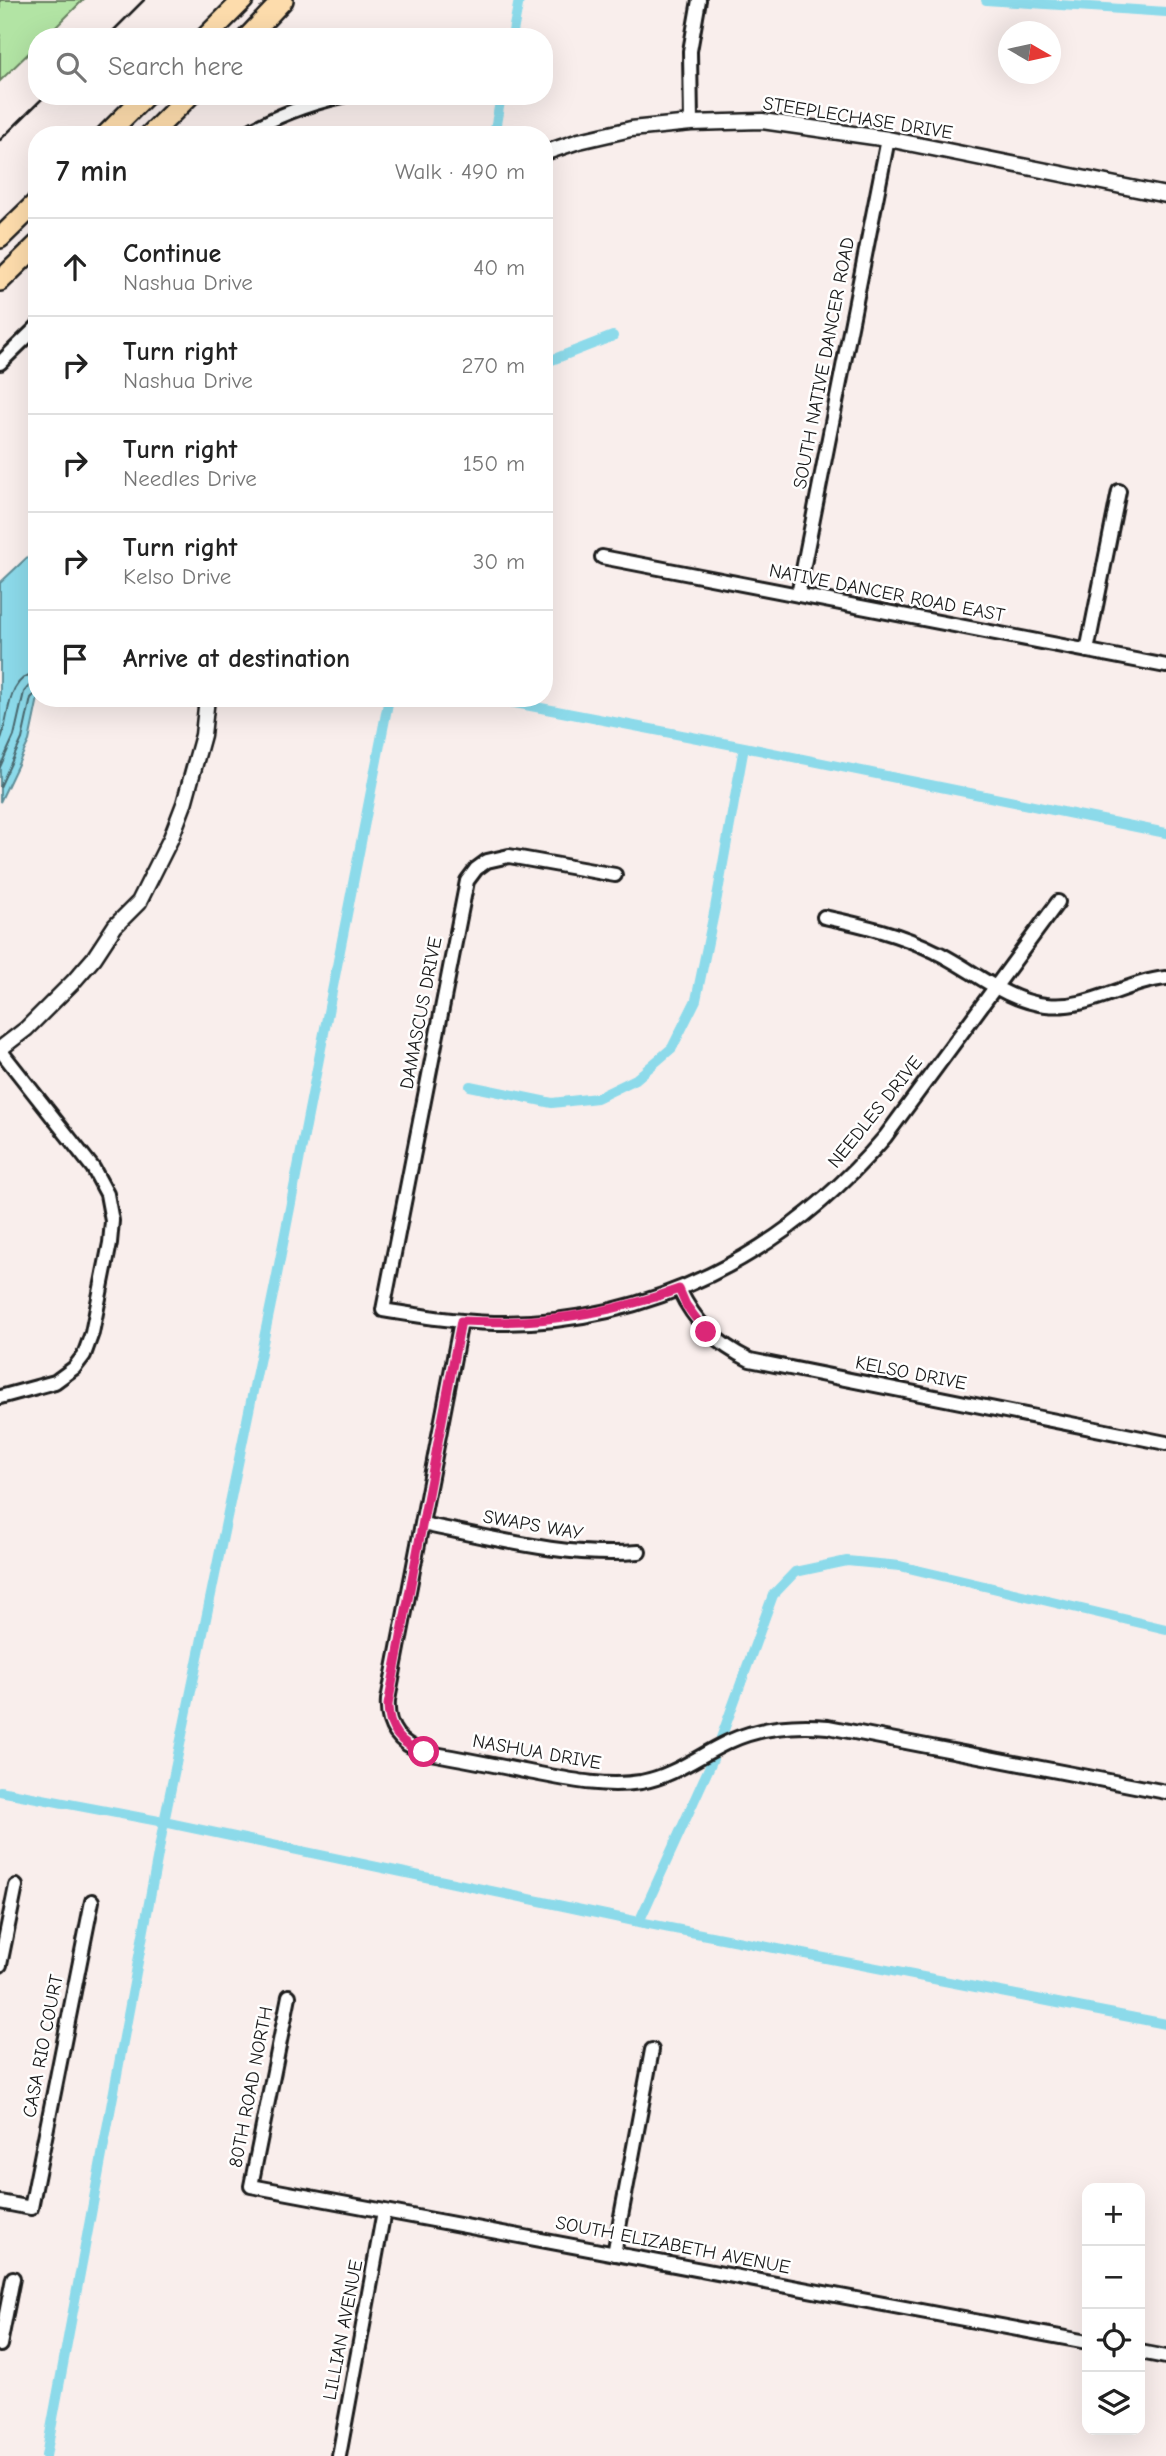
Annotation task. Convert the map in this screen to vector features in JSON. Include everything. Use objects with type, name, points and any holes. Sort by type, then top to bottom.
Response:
[{"type":"highway","points":[[215,28],[243,0]]},
{"type":"highway","points":[[257,28],[283,0]]},
{"type":"highway","points":[[115,126],[136,105]]},
{"type":"highway","points":[[159,126],[180,105]]},
{"type":"highway","points":[[0,238],[28,211]]},
{"type":"highway","points":[[0,281],[28,254]]},
{"type":"street","points":[[691,123],[690,51],[699,0]]},
{"type":"street","points":[[259,126],[309,105]]},
{"type":"street","name":"STEEPLECHASE DRIVE","points":[[553,150],[619,131],[691,123],[762,121],[888,139],[1166,195]]},
{"type":"street","name":"SOUTH NATIVE DANCER ROAD","points":[[798,595],[888,139]]},
{"type":"street","points":[[0,363],[28,336]]},
{"type":"street","points":[[1087,651],[1119,491]]},
{"type":"street","name":"NATIVE DANCER ROAD EAST","points":[[601,557],[1166,666]]},
{"type":"street","points":[[0,1397],[52,1383],[69,1373],[84,1355],[92,1333],[112,1221],[107,1194],[93,1168],[0,1049],[26,1029],[73,982],[94,958],[115,926],[139,902],[171,838],[184,804],[203,735],[206,707]]},
{"type":"street","name":"DAMASCUS DRIVE","points":[[383,1310],[467,881],[487,860],[509,856],[615,875]]},
{"type":"street","name":"NEEDLES DRIVE","points":[[383,1310],[461,1321],[528,1322],[586,1315],[619,1308],[679,1289],[732,1265],[761,1248],[789,1229],[840,1186],[885,1137],[1058,902]]},
{"type":"street","points":[[824,917],[862,925],[918,943],[964,966],[1017,998],[1031,1002],[1062,1006],[1077,1004],[1122,988],[1166,978]]},
{"type":"street","name":"KELSO DRIVE","points":[[679,1289],[706,1332],[733,1352],[750,1360],[1166,1443]]},
{"type":"street","name":"NASHUA DRIVE","points":[[461,1321],[387,1707],[394,1730],[403,1742],[416,1749],[584,1782],[621,1784],[676,1771],[729,1742],[750,1734],[769,1729],[806,1726],[840,1730],[1166,1792]]},
{"type":"street","name":"SWAPS WAY","points":[[422,1524],[561,1551],[639,1552]]},
{"type":"street","points":[[0,1965],[16,1886]]},
{"type":"street","name":"CASA RIO COURT","points":[[0,2202],[31,2208],[92,1901]]},
{"type":"street","name":"80TH ROAD NORTH","points":[[251,2186],[289,1996]]},
{"type":"street","points":[[614,2254],[652,2050]]},
{"type":"street","name":"SOUTH ELIZABETH AVENUE","points":[[251,2186],[1082,2341]]},
{"type":"street","name":"LILLIAN AVENUE","points":[[339,2456],[384,2211]]},
{"type":"street","points":[[0,2345],[5,2294],[13,2278]]},
{"type":"street","points":[[1145,2353],[1166,2357]]},
{"type":"green space","points":[[0,0],[83,0],[55,28],[28,28],[28,54],[0,81]]},
{"type":"water","points":[[28,557],[28,707],[36,707],[29,741],[0,802],[0,583]]},
{"type":"waterway","points":[[514,28],[519,0]]},
{"type":"waterway","points":[[986,0],[1166,12]]},
{"type":"waterway","points":[[496,126],[499,105]]},
{"type":"waterway","points":[[553,359],[613,336]]},
{"type":"waterway","points":[[46,2456],[164,1822],[277,1275],[387,707]]},
{"type":"waterway","points":[[536,707],[1166,833]]},
{"type":"waterway","points":[[470,1086],[552,1103],[597,1098],[636,1079],[672,1048],[696,1000],[744,747]]},
{"type":"waterway","points":[[721,1738],[773,1595],[795,1572],[847,1561],[900,1566],[1166,1629]]},
{"type":"waterway","points":[[639,1922],[713,1759]]},
{"type":"waterway","points":[[0,1791],[164,1822],[639,1922],[1166,2024]]},
{"type":"railway","points":[[116,28],[144,0]]},
{"type":"railway","points":[[0,140],[36,105]]},
{"type":"route","points":[[424,1752],[398,1737],[390,1722],[388,1705],[461,1321],[495,1323],[553,1320],[619,1308],[679,1289],[686,1305],[706,1332]]}]
